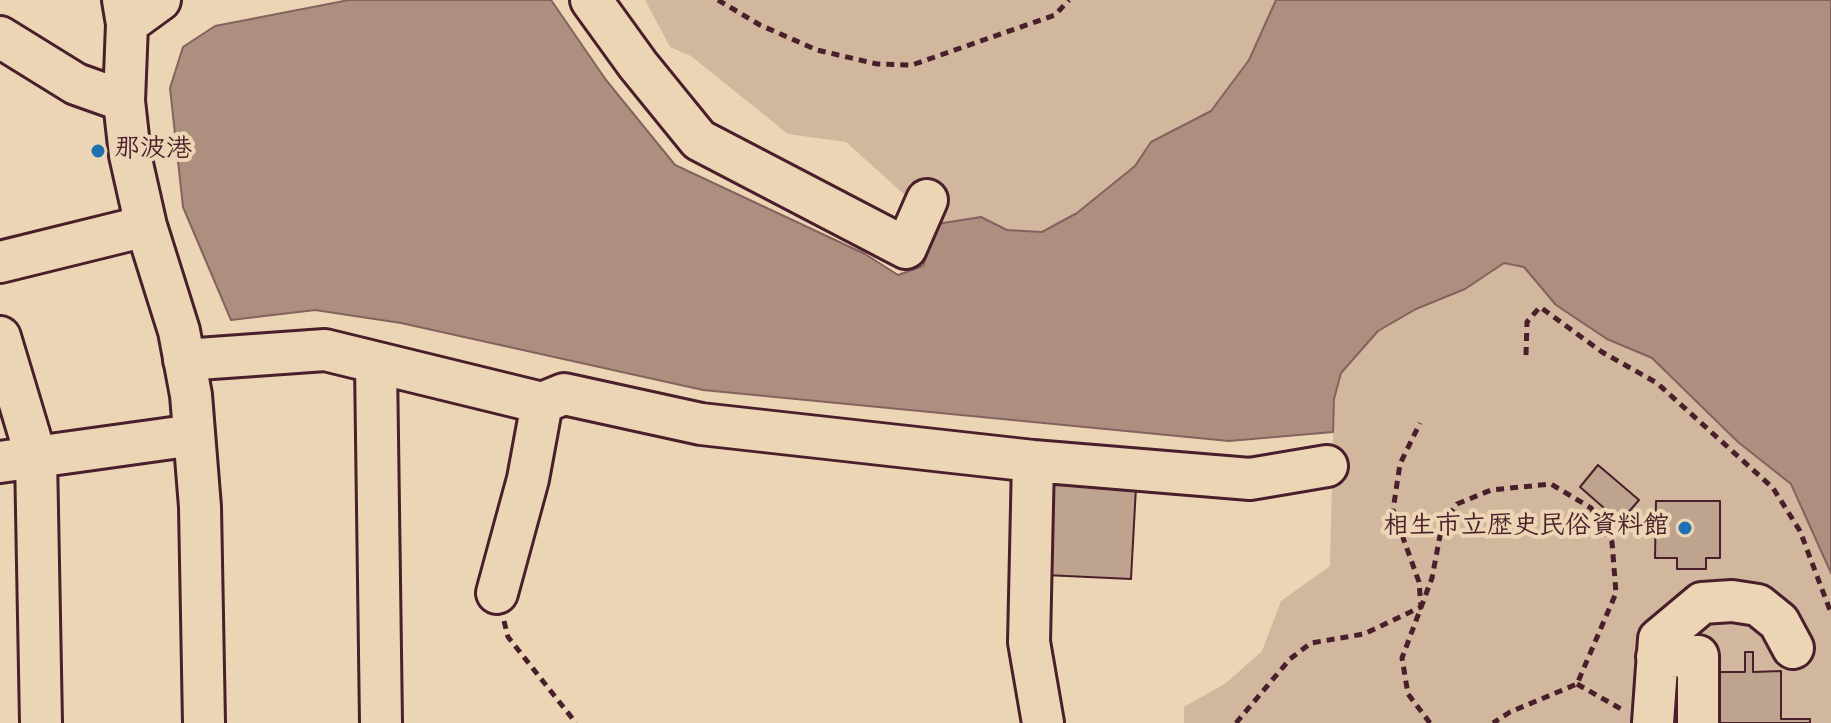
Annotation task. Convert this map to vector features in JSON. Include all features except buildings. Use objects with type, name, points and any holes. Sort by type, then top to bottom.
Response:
[{"type":"street","points":[[160,0],[125,12],[124,101],[130,155],[146,226],[167,288],[184,360],[194,435],[200,507],[204,723]]},
{"type":"street","points":[[591,0],[638,65],[699,140],[906,248],[927,200]]},
{"type":"street","points":[[0,37],[76,84],[124,101]]},
{"type":"street","points":[[0,262],[146,226]]},
{"type":"street","points":[[0,337],[18,460],[41,723]]},
{"type":"street","points":[[184,360],[325,350],[376,365],[542,403],[564,394],[701,424],[1033,461],[1250,479],[1327,466]]},
{"type":"street","points":[[376,365],[381,723]]},
{"type":"street","points":[[497,593],[528,479],[542,403]]},
{"type":"street","points":[[18,460],[194,435]]},
{"type":"street","points":[[1033,461],[1029,642],[1043,723]]},
{"type":"street","points":[[1653,720],[1659,639],[1702,603],[1758,605],[1779,622],[1793,648]]},
{"type":"street","points":[[1657,657],[1698,656],[1698,723]]},
{"type":"path","points":[[718,0],[760,25],[817,50],[877,64],[912,65],[1055,15],[1069,0]]},
{"type":"path","points":[[1526,355],[1527,322],[1540,307],[1602,352],[1657,383],[1773,488],[1800,531],[1831,613]]},
{"type":"path","points":[[1420,423],[1400,464],[1393,510],[1419,582],[1421,607]]},
{"type":"path","points":[[1430,723],[1408,694],[1402,658],[1432,578],[1442,525],[1457,504],[1491,490],[1551,484],[1591,508],[1612,542],[1616,593],[1577,684],[1493,723]]},
{"type":"path","points":[[497,593],[508,637],[576,723]]},
{"type":"path","points":[[1236,723],[1290,659],[1311,643],[1364,634],[1421,607]]},
{"type":"path","points":[[1577,684],[1625,711],[1653,720]]},
{"type":"shaded area","points":[[349,0],[551,0],[606,80],[675,165],[865,254],[898,275],[923,266],[937,224],[981,217],[1007,230],[1042,232],[1077,213],[1135,166],[1151,142],[1211,111],[1249,60],[1276,0],[1831,0],[1831,573],[1791,484],[1738,442],[1652,358],[1607,339],[1556,305],[1524,267],[1504,263],[1465,289],[1416,309],[1378,331],[1341,373],[1334,399],[1333,432],[1229,441],[703,390],[401,323],[315,310],[231,320],[183,207],[170,88],[183,47],[215,26]]},
{"type":"shaded area","points":[[645,0],[1276,0],[1249,60],[1211,111],[1151,142],[1135,166],[1077,213],[1043,232],[1007,230],[981,217],[937,224],[846,142],[788,134],[691,56],[670,47]]},
{"type":"shaded area","points":[[1504,263],[1524,267],[1556,305],[1607,339],[1652,358],[1738,442],[1791,484],[1831,573],[1831,723],[1184,723],[1184,707],[1226,683],[1262,651],[1281,601],[1330,566],[1334,399],[1341,373],[1378,331],[1416,309],[1465,289]]},
{"type":"place","name":"那波港","points":[[98,151]]},
{"type":"place","name":"相生市立歴史民俗資料館","points":[[1685,528]]}]
